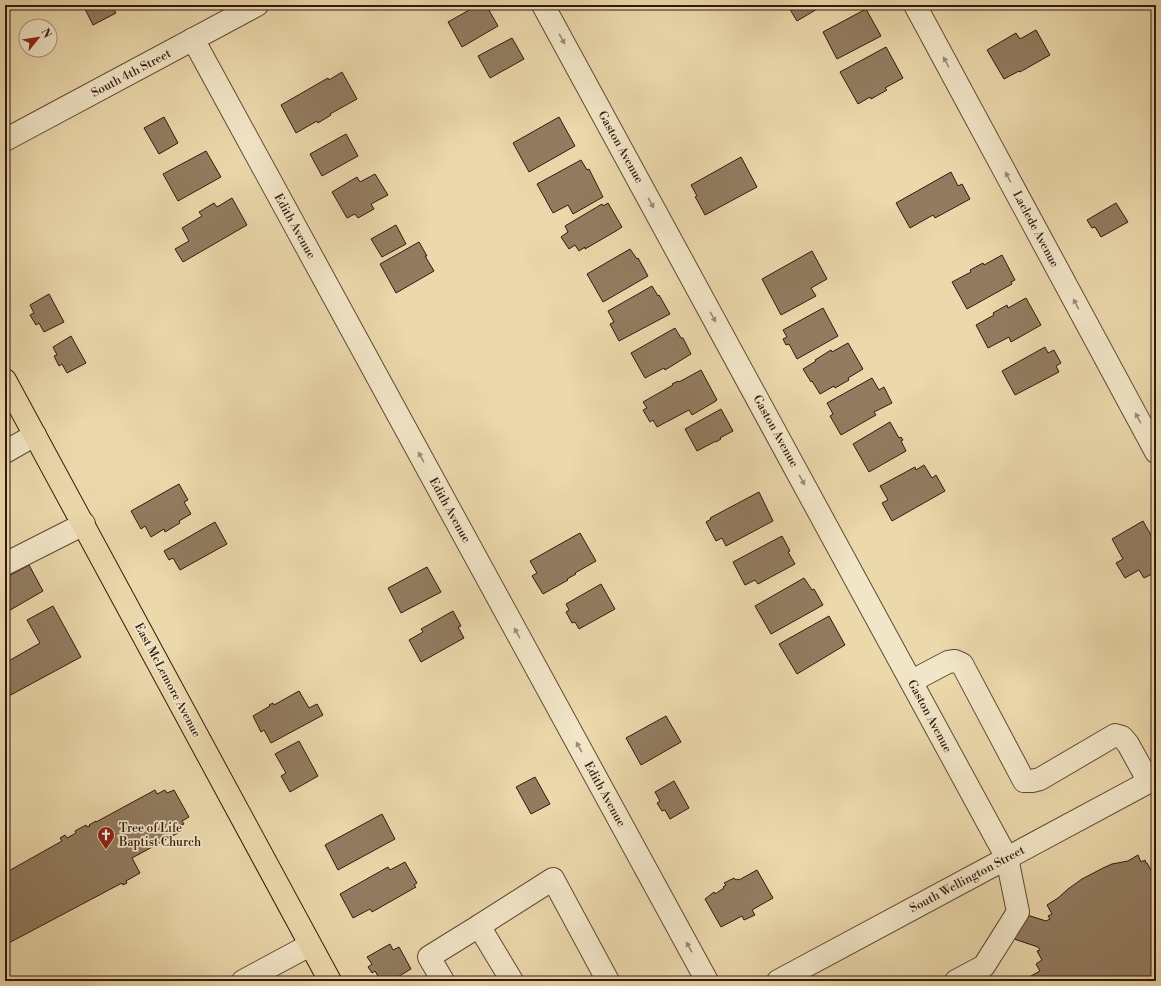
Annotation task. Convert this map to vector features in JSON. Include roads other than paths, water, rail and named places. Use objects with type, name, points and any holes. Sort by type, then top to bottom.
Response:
[{"type":"main road","name":"East McLemore Avenue","points":[[5,380],[330,981]]},
{"type":"street","name":"South 4th Street","points":[[5,140],[257,5]]},
{"type":"street","name":"Gaston Avenue","points":[[544,5],[1007,858],[1018,912],[984,966],[956,981]]},
{"type":"street","name":"Laclede Avenue","points":[[915,5],[1156,452]]},
{"type":"street","name":"Edith Avenue","points":[[193,39],[707,981]]},
{"type":"street","points":[[5,452],[35,435]]},
{"type":"street","points":[[5,564],[84,524]]},
{"type":"street","points":[[912,681],[948,662],[955,661],[962,664],[1024,781],[1040,779],[1115,735],[1122,737],[1128,744],[1152,780]]},
{"type":"street","name":"South Wellington Street","points":[[778,981],[801,976],[1007,858],[1152,780]]},
{"type":"street","points":[[443,981],[429,957],[553,879],[608,981]]},
{"type":"street","points":[[479,926],[512,981]]},
{"type":"street","points":[[243,981],[310,945]]},
{"type":"place","name":"Tree of Life Baptist Church","points":[[106,850]]}]
